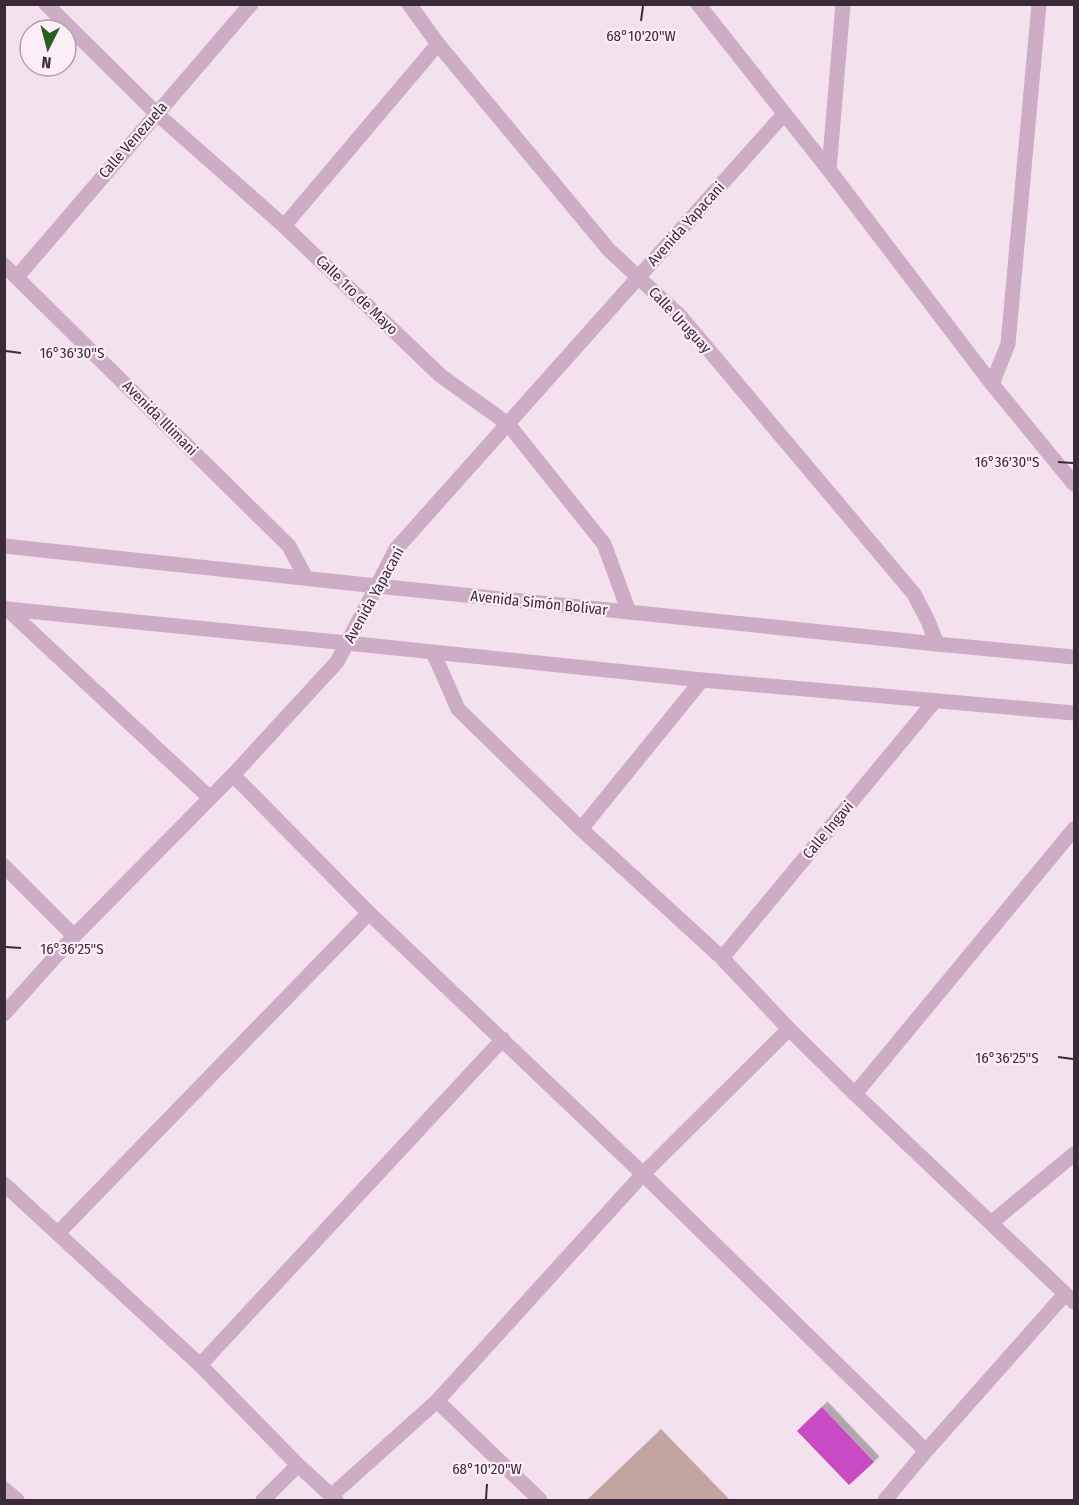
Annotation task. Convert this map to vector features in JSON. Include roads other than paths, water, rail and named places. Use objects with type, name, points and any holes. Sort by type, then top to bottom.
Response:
[{"type":"street","name":"Calle 1ro de Mayo","points":[[46,4],[156,113],[284,226],[441,376],[508,424],[604,544],[629,612]]},
{"type":"street","name":"Calle Venezuela","points":[[17,277],[251,4]]},
{"type":"street","name":"Calle Uruguay","points":[[409,4],[438,44],[609,250],[681,317],[914,594],[937,644]]},
{"type":"street","points":[[698,4],[829,170],[992,384],[1071,475]]},
{"type":"street","points":[[829,170],[843,4]]},
{"type":"street","points":[[992,384],[1008,344],[1039,4]]},
{"type":"street","points":[[284,226],[438,44]]},
{"type":"street","name":"Avenida Yapacani","points":[[4,1014],[74,936],[233,775],[337,662],[396,549],[784,114]]},
{"type":"street","name":"Avenida Illimani","points":[[4,266],[289,546],[306,578]]},
{"type":"street","name":"Avenida Simón Bolívar","points":[[4,546],[1074,657]]},
{"type":"street","points":[[6,608],[702,680],[1074,713]]},
{"type":"street","points":[[6,608],[210,798]]},
{"type":"street","points":[[433,652],[458,709],[581,829],[722,958],[855,1094],[1070,1298],[926,1451],[885,1500]]},
{"type":"street","points":[[581,829],[702,680]]},
{"type":"street","name":"Calle Ingavi","points":[[722,958],[934,702]]},
{"type":"street","points":[[233,775],[369,913],[643,1174],[926,1451]]},
{"type":"street","points":[[855,1094],[1074,829]]},
{"type":"street","points":[[4,867],[74,936]]},
{"type":"street","points":[[58,1233],[369,913]]},
{"type":"street","points":[[4,1184],[200,1365],[298,1465],[334,1498],[437,1401],[643,1174],[789,1029]]},
{"type":"street","points":[[200,1365],[502,1039]]},
{"type":"street","points":[[991,1223],[1074,1154]]},
{"type":"street","points":[[437,1401],[540,1500]]},
{"type":"street","points":[[263,1500],[298,1465]]},
{"type":"street","points":[[4,1489],[17,1500]]}]
